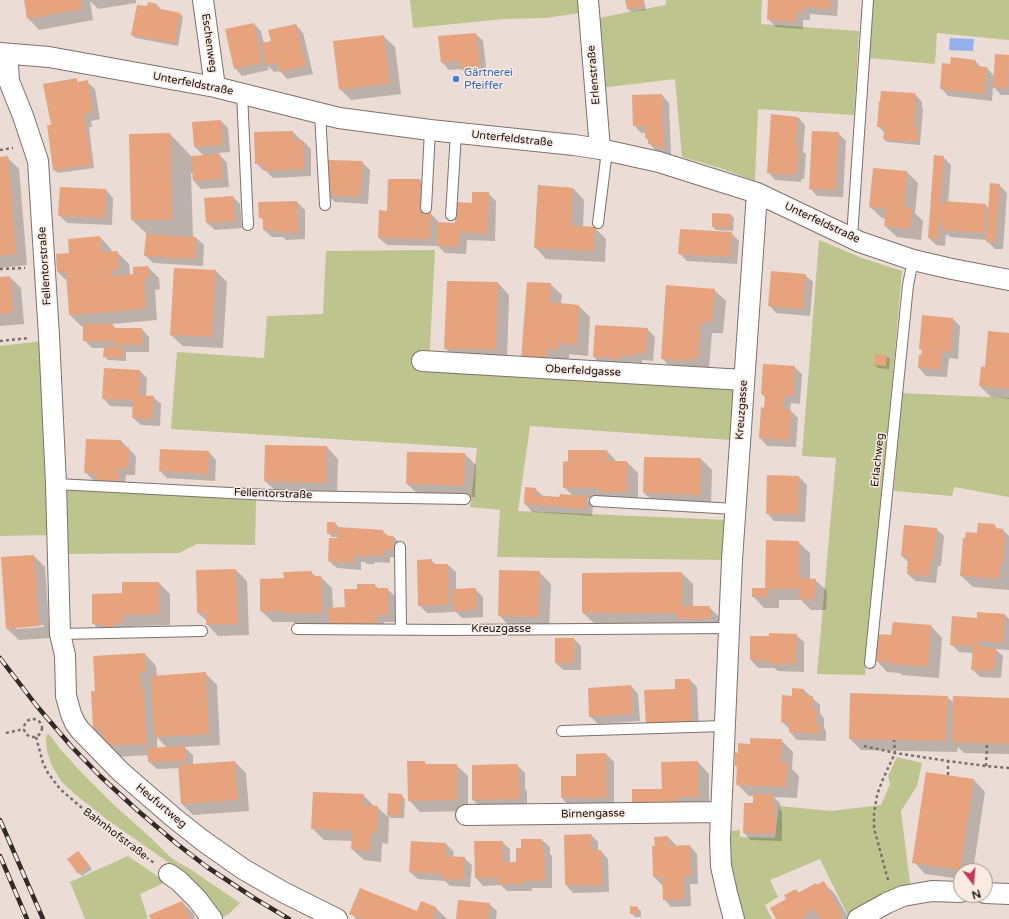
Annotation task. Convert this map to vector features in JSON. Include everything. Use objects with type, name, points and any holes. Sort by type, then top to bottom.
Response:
[{"type":"street","name":"Eschenweg","points":[[204,0],[215,87]]},
{"type":"street","name":"Erlenstraße","points":[[588,0],[604,150]]},
{"type":"street","name":"Unterfeldstraße","points":[[0,53],[49,57],[215,87],[339,118],[456,133],[574,145],[659,162],[757,193],[860,242],[913,260],[952,269],[1009,278]]},
{"type":"street","name":"Fellentorstraße","points":[[0,58],[8,64],[9,81],[23,116],[38,161],[49,336],[56,484],[60,634]]},
{"type":"street","name":"Kreuzgasse","points":[[734,919],[725,885],[721,860],[720,839],[729,628],[757,193]]},
{"type":"street","name":"Oberfeldgasse","points":[[422,361],[744,380]]},
{"type":"street","name":"Heufurtweg","points":[[60,634],[65,655],[66,696],[71,714],[80,730],[106,758],[163,809],[243,869],[283,892],[337,919]]},
{"type":"street","name":"Birnengasse","points":[[466,815],[721,812]]},
{"type":"street","points":[[169,874],[197,899],[212,919]]},
{"type":"street","points":[[858,919],[895,899],[932,891],[953,892]]},
{"type":"street","points":[[993,893],[1009,894]]},
{"type":"lane","points":[[852,237],[868,0]]},
{"type":"lane","points":[[242,93],[248,225]]},
{"type":"lane","points":[[320,113],[325,205]]},
{"type":"lane","points":[[426,208],[430,130]]},
{"type":"lane","points":[[451,215],[456,133]]},
{"type":"lane","points":[[598,223],[604,150]]},
{"type":"lane","name":"Erlachweg","points":[[870,663],[908,285],[913,260]]},
{"type":"lane","name":"Fellentorstraße","points":[[56,484],[288,496],[465,499]]},
{"type":"lane","points":[[596,501],[736,509]]},
{"type":"lane","points":[[400,547],[401,629]]},
{"type":"lane","name":"Kreuzgasse","points":[[297,629],[729,628]]},
{"type":"lane","points":[[60,634],[202,631]]},
{"type":"lane","points":[[562,730],[724,726]]},
{"type":"path","points":[[0,150],[19,148]]},
{"type":"path","points":[[0,269],[28,268]]},
{"type":"path","points":[[0,340],[49,336]]},
{"type":"path","points":[[30,719],[36,719],[40,722],[42,731],[41,734],[36,737],[30,737],[24,729],[25,724],[30,719]]},
{"type":"path","points":[[6,733],[24,729]]},
{"type":"path","name":"Bahnhofstraße","points":[[36,737],[48,773],[60,789],[96,820],[169,874]]},
{"type":"path","points":[[894,740],[895,753],[877,795],[874,814],[874,828],[895,899]]},
{"type":"path","points":[[986,766],[987,743]]},
{"type":"path","points":[[864,746],[895,753],[1009,768]]},
{"type":"path","points":[[948,761],[948,775]]},
{"type":"green space","points":[[410,0],[577,0],[579,13],[546,18],[504,19],[413,28]]},
{"type":"green space","points":[[666,0],[762,0],[761,24],[859,31],[854,115],[758,109],[755,181],[720,168],[682,157],[675,79],[600,88],[593,19],[666,5]]},
{"type":"green space","points":[[873,0],[1009,0],[1009,40],[937,33],[935,64],[869,58]]},
{"type":"green space","points":[[819,240],[862,258],[902,271],[865,675],[817,674],[836,458],[802,456]]},
{"type":"green space","points":[[435,250],[429,367],[737,386],[731,440],[530,426],[518,511],[728,520],[724,560],[497,557],[500,510],[470,507],[477,448],[171,429],[177,352],[264,358],[267,316],[323,314],[326,251]]},
{"type":"green space","points":[[42,341],[48,535],[0,536],[0,346]]},
{"type":"green space","points":[[901,393],[1009,398],[1009,497],[954,487],[952,496],[894,491]]},
{"type":"green space","points":[[66,489],[256,500],[255,545],[197,544],[179,553],[66,554]]},
{"type":"green space","points":[[48,733],[83,774],[174,860],[240,903],[229,914],[221,918],[181,873],[76,795],[61,781],[51,764],[46,741]]},
{"type":"green space","points":[[897,757],[922,763],[917,786],[901,811],[910,883],[849,918],[820,859],[770,880],[778,897],[765,905],[772,919],[741,919],[729,879],[730,831],[740,830],[740,837],[775,838],[779,806],[831,811],[881,805],[890,784],[888,776]]},
{"type":"green space","points":[[128,856],[166,882],[140,894],[148,919],[85,919],[70,882]]},
{"type":"water","points":[[950,38],[974,39],[973,51],[949,50]]},
{"type":"building","points":[[24,0],[81,0],[82,9],[27,19]]},
{"type":"building","points":[[625,0],[642,0],[643,7],[627,9]]},
{"type":"building","points":[[768,0],[831,0],[830,9],[803,7],[803,13],[796,13],[796,22],[767,20]]},
{"type":"building","points":[[148,2],[157,4],[156,8],[180,13],[175,43],[131,35],[137,5],[147,6]]},
{"type":"building","points":[[254,23],[262,63],[234,69],[225,29]]},
{"type":"building","points":[[296,24],[306,66],[279,72],[277,63],[266,65],[261,43],[271,41],[268,30]]},
{"type":"building","points":[[476,33],[480,68],[461,70],[460,61],[441,63],[438,36]]},
{"type":"building","points":[[384,35],[390,83],[339,90],[333,41]]},
{"type":"building","points":[[995,54],[1009,55],[1008,88],[993,88]]},
{"type":"building","points":[[951,57],[976,60],[975,66],[987,67],[984,94],[940,89],[942,63],[950,64]]},
{"type":"building","points":[[77,78],[77,82],[88,80],[93,112],[84,114],[92,165],[53,170],[47,125],[51,125],[43,84]]},
{"type":"building","points":[[881,91],[915,93],[916,100],[914,127],[918,127],[917,142],[883,139],[885,127],[877,127]]},
{"type":"building","points":[[662,94],[664,149],[648,144],[648,138],[645,138],[645,126],[633,126],[632,95]]},
{"type":"building","points":[[771,114],[798,117],[796,145],[799,146],[797,172],[794,172],[794,175],[767,173]]},
{"type":"building","points":[[221,120],[223,145],[194,147],[192,122]]},
{"type":"building","points":[[293,131],[294,141],[303,140],[304,169],[264,171],[264,164],[255,164],[254,132]]},
{"type":"building","points":[[812,131],[839,132],[835,190],[809,189]]},
{"type":"building","points":[[170,133],[172,220],[131,220],[129,134]]},
{"type":"building","points":[[220,154],[222,179],[193,181],[191,156]]},
{"type":"building","points":[[934,155],[944,156],[940,205],[943,206],[943,201],[986,204],[984,233],[941,230],[942,223],[939,222],[938,239],[928,238]]},
{"type":"building","points":[[8,156],[16,254],[0,256],[0,157]]},
{"type":"building","points":[[328,160],[363,161],[360,197],[326,195]]},
{"type":"building","points":[[873,168],[907,171],[904,207],[912,208],[910,229],[884,226],[886,209],[869,207]]},
{"type":"building","points":[[388,179],[420,179],[420,212],[431,212],[430,239],[378,238],[379,210],[387,211]]},
{"type":"building","points":[[990,183],[1000,184],[995,242],[986,242]]},
{"type":"building","points":[[538,185],[573,188],[571,225],[595,227],[594,251],[534,248]]},
{"type":"building","points":[[60,187],[106,189],[105,218],[58,216]]},
{"type":"building","points":[[472,192],[489,192],[487,234],[459,232],[459,247],[437,246],[437,222],[455,223],[456,202],[472,203]]},
{"type":"building","points":[[233,196],[235,221],[206,223],[204,198]]},
{"type":"building","points":[[297,201],[298,232],[277,233],[277,230],[263,230],[263,218],[259,218],[258,202]]},
{"type":"building","points":[[712,213],[731,214],[730,228],[712,227]]},
{"type":"building","points":[[680,229],[732,232],[730,257],[678,254]]},
{"type":"building","points":[[146,234],[196,237],[195,259],[144,256]]},
{"type":"building","points":[[100,236],[101,252],[118,251],[119,269],[111,270],[111,276],[133,274],[133,267],[148,266],[149,278],[144,279],[146,309],[69,315],[66,272],[57,272],[56,254],[69,253],[68,239]]},
{"type":"building","points":[[174,268],[216,270],[212,337],[170,335]]},
{"type":"building","points":[[771,271],[806,274],[803,309],[768,306]]},
{"type":"building","points":[[10,276],[13,313],[0,314],[0,277]]},
{"type":"building","points":[[447,281],[498,282],[496,350],[444,349]]},
{"type":"building","points":[[527,282],[551,283],[550,302],[579,305],[577,345],[558,343],[558,350],[547,349],[546,361],[521,359]]},
{"type":"building","points":[[666,285],[715,289],[712,322],[701,322],[698,358],[691,358],[691,361],[661,359]]},
{"type":"building","points":[[922,315],[953,318],[951,352],[942,351],[940,370],[918,368],[919,355],[921,355],[922,349],[919,349]]},
{"type":"building","points":[[83,324],[113,324],[113,328],[142,328],[142,345],[113,345],[113,341],[83,341]]},
{"type":"building","points":[[595,325],[648,328],[646,354],[635,353],[635,356],[621,355],[621,359],[593,357]]},
{"type":"building","points":[[988,331],[1009,333],[1009,389],[979,386],[981,366],[985,367]]},
{"type":"building","points":[[104,347],[123,348],[123,358],[103,357]]},
{"type":"building","points":[[875,354],[887,355],[886,366],[874,365]]},
{"type":"building","points":[[763,364],[795,366],[793,396],[784,396],[783,409],[791,410],[789,440],[759,438],[761,407],[764,408],[765,395],[761,394]]},
{"type":"building","points":[[104,368],[140,370],[139,395],[154,396],[152,419],[132,418],[133,400],[102,399]]},
{"type":"building","points":[[86,439],[121,440],[121,447],[129,447],[128,468],[119,468],[118,481],[95,480],[95,473],[84,473]]},
{"type":"building","points":[[265,445],[327,446],[326,483],[264,481]]},
{"type":"building","points":[[160,449],[209,451],[208,474],[159,471]]},
{"type":"building","points":[[568,450],[607,450],[607,461],[627,461],[627,492],[599,492],[600,488],[563,488],[563,462],[568,461]]},
{"type":"building","points":[[407,452],[465,453],[464,486],[406,484]]},
{"type":"building","points":[[644,457],[701,458],[700,495],[643,493]]},
{"type":"building","points":[[767,475],[799,476],[798,514],[766,514]]},
{"type":"building","points":[[525,487],[536,488],[535,495],[559,497],[560,494],[586,496],[585,509],[524,504]]},
{"type":"building","points":[[327,522],[335,522],[335,534],[327,534]]},
{"type":"building","points":[[978,523],[995,524],[995,528],[1003,529],[1003,535],[1005,535],[1003,564],[1000,564],[999,579],[960,576],[963,538],[965,538],[966,532],[977,533]]},
{"type":"building","points":[[904,525],[937,528],[934,559],[931,559],[929,576],[907,574],[908,557],[901,556]]},
{"type":"building","points":[[337,527],[383,530],[383,535],[393,536],[393,550],[383,550],[383,556],[367,555],[367,557],[359,557],[359,555],[354,555],[354,563],[328,561],[329,538],[337,538]]},
{"type":"building","points":[[766,540],[799,541],[799,578],[816,579],[815,599],[799,599],[799,589],[768,589],[768,597],[752,597],[752,588],[765,588]]},
{"type":"building","points":[[34,555],[39,626],[6,629],[1,557]]},
{"type":"building","points":[[432,559],[432,564],[448,564],[449,605],[418,606],[417,560]]},
{"type":"building","points":[[236,569],[238,624],[206,625],[206,613],[197,613],[196,570]]},
{"type":"building","points":[[499,570],[540,571],[538,617],[498,616]]},
{"type":"building","points":[[312,571],[312,576],[321,576],[322,613],[283,613],[283,611],[260,611],[260,579],[284,578],[283,572]]},
{"type":"building","points":[[682,572],[682,606],[710,606],[710,619],[677,619],[677,613],[582,613],[582,573]]},
{"type":"building","points":[[122,582],[159,582],[159,614],[123,615],[123,623],[114,623],[114,627],[102,627],[102,624],[92,624],[92,594],[122,593]]},
{"type":"building","points":[[357,584],[375,584],[375,588],[388,588],[388,615],[377,615],[377,623],[329,624],[328,608],[345,607],[344,589],[357,589]]},
{"type":"building","points":[[476,588],[476,610],[453,611],[453,589]]},
{"type":"building","points":[[977,612],[1005,614],[1003,643],[979,641],[978,646],[996,648],[994,671],[971,670],[973,646],[950,645],[952,616],[977,618]]},
{"type":"building","points":[[893,622],[931,625],[928,667],[889,664],[890,662],[874,661],[877,634],[891,635]]},
{"type":"building","points":[[769,633],[797,634],[796,664],[769,664],[769,661],[750,660],[750,636],[769,636]]},
{"type":"building","points":[[555,638],[574,638],[574,663],[555,663]]},
{"type":"building","points":[[145,653],[146,672],[140,672],[141,687],[143,687],[147,744],[102,746],[101,730],[93,730],[91,691],[95,691],[93,656]]},
{"type":"building","points":[[206,672],[209,734],[154,737],[151,676]]},
{"type":"building","points":[[675,679],[690,679],[692,722],[646,724],[644,690],[675,689]]},
{"type":"building","points":[[631,685],[633,714],[589,717],[588,688]]},
{"type":"building","points":[[792,688],[804,689],[804,696],[813,696],[812,709],[817,709],[816,723],[819,723],[819,734],[789,732],[789,723],[781,722],[782,695],[792,696]]},
{"type":"building","points":[[850,693],[948,696],[946,741],[849,739]]},
{"type":"building","points":[[953,696],[1009,698],[1009,744],[952,742]]},
{"type":"building","points":[[750,738],[782,739],[781,763],[788,763],[786,787],[736,785],[737,767],[735,766],[735,752],[738,753],[738,743],[750,744]]},
{"type":"building","points":[[185,746],[186,761],[148,762],[147,748]]},
{"type":"building","points":[[606,753],[607,798],[561,798],[561,776],[576,776],[576,754]]},
{"type":"building","points":[[235,761],[238,800],[181,804],[178,765]]},
{"type":"building","points":[[407,761],[425,761],[425,764],[457,764],[457,800],[408,801]]},
{"type":"building","points":[[698,761],[698,797],[678,797],[678,805],[632,806],[632,789],[662,789],[661,762]]},
{"type":"building","points":[[518,764],[520,799],[472,800],[472,765]]},
{"type":"building","points":[[926,772],[974,779],[961,863],[953,863],[953,869],[912,863]]},
{"type":"building","points":[[313,792],[364,794],[363,805],[378,806],[377,833],[371,833],[370,851],[351,849],[352,831],[311,829]]},
{"type":"building","points":[[388,793],[402,794],[401,815],[387,815]]},
{"type":"building","points":[[753,794],[773,794],[772,803],[775,803],[775,834],[743,833],[744,803],[753,803]]},
{"type":"building","points":[[591,834],[591,850],[601,850],[602,885],[565,885],[564,835]]},
{"type":"building","points":[[668,836],[669,846],[690,845],[691,876],[683,877],[684,899],[663,900],[662,877],[653,877],[652,846],[655,846],[654,837]]},
{"type":"building","points":[[521,839],[542,839],[542,848],[544,848],[545,881],[524,881],[524,884],[498,884],[498,878],[475,878],[474,841],[503,841],[503,862],[516,862],[516,848],[521,848]]},
{"type":"building","points":[[411,841],[446,843],[446,856],[465,857],[463,880],[442,879],[442,874],[409,872]]},
{"type":"building","points":[[78,851],[89,865],[78,874],[67,859]]},
{"type":"building","points":[[824,881],[843,917],[839,919],[820,919],[815,909],[807,913],[808,915],[801,919],[776,919],[770,908],[786,899],[784,895],[796,889],[798,893],[816,883],[817,885]]},
{"type":"building","points":[[360,888],[417,911],[421,901],[436,907],[433,917],[437,919],[363,919],[349,914]]},
{"type":"building","points":[[458,900],[490,903],[488,919],[456,919]]},
{"type":"building","points":[[182,901],[190,919],[151,919],[149,915]]},
{"type":"building","points":[[630,906],[638,907],[638,914],[630,914]]},
{"type":"railway","points":[[0,658],[36,705],[71,746],[100,776],[137,810],[207,867],[289,919]]},
{"type":"railway","points":[[0,820],[43,919]]},
{"type":"railway","points":[[0,856],[27,919]]},
{"type":"place","name":"Gärtnerei Pfeiffer","points":[[456,79]]}]
